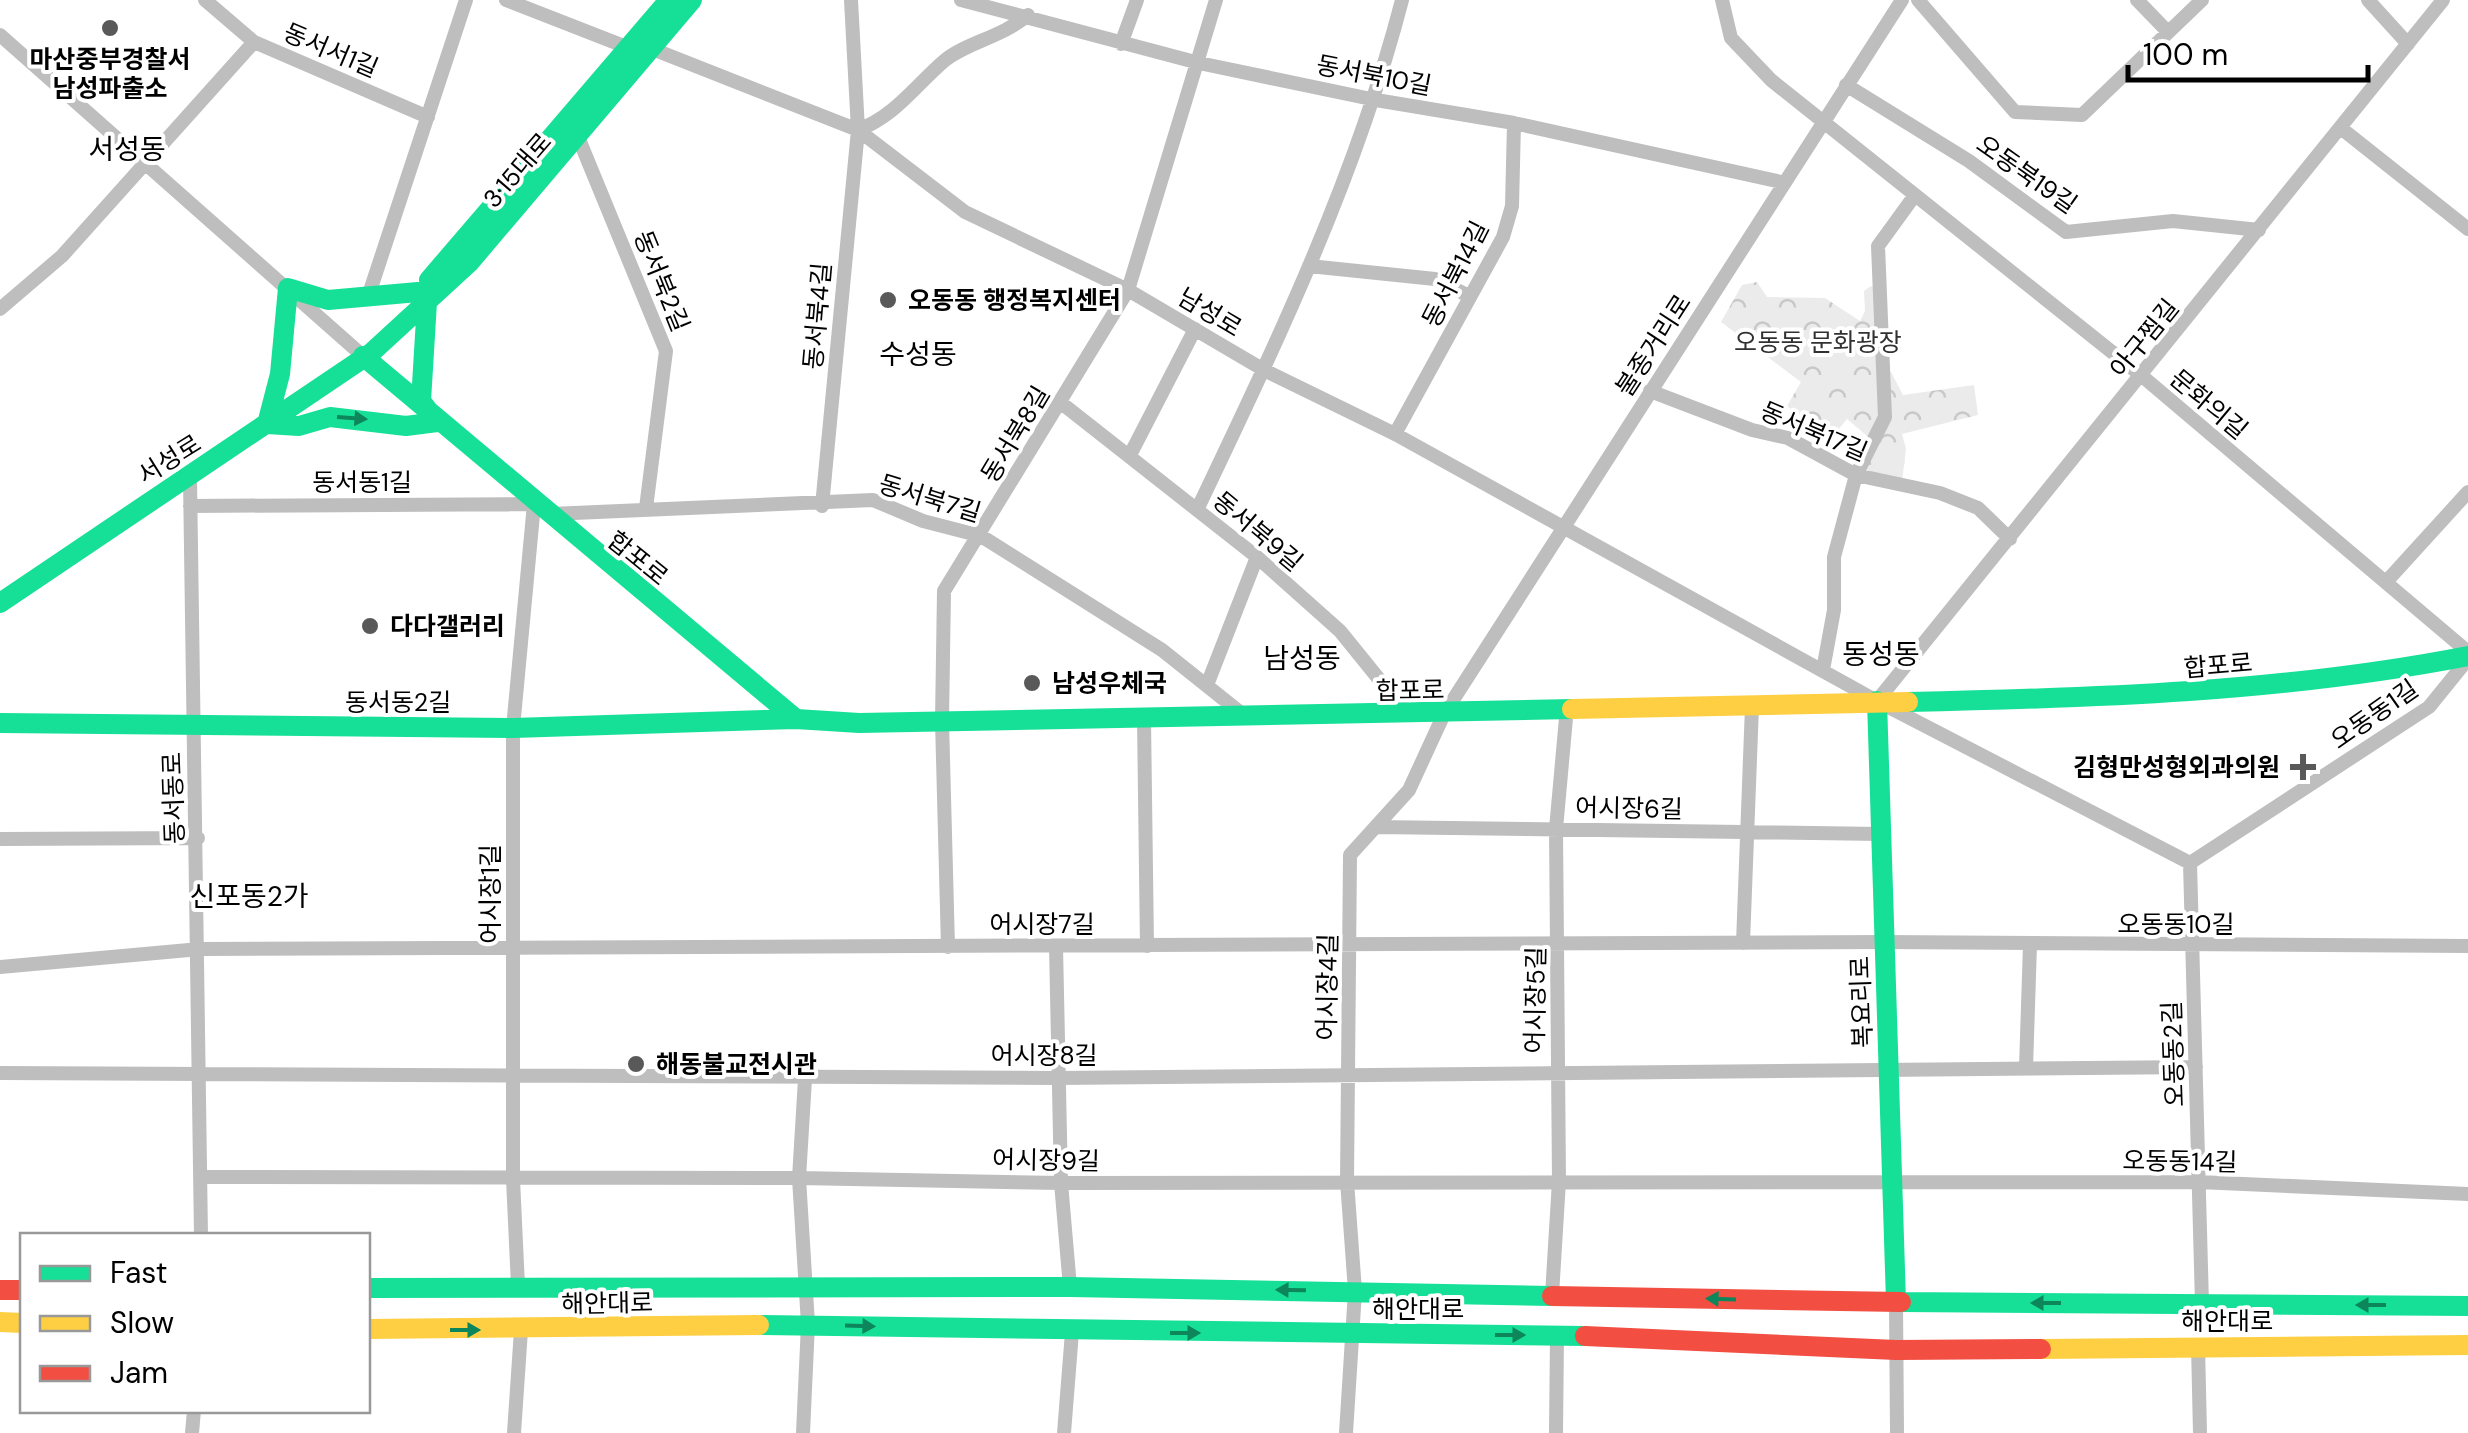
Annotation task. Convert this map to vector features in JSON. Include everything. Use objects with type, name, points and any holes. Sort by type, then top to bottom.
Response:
[{"type":"main road","name":"3·15대로","points":[[422,297],[469,263],[579,138],[670,0]]},
{"type":"main road","name":"3·15대로","points":[[362,356],[422,297],[569,119],[692,0]]},
{"type":"main road","points":[[288,288],[328,300],[368,297],[422,297],[422,401],[437,422],[406,426],[330,417],[298,426],[267,424],[282,372],[280,336],[288,288]]},
{"type":"main road","name":"합포로","points":[[362,356],[540,509],[796,719],[942,722],[1408,715],[1568,707],[2159,696],[2380,673],[2468,656]]},
{"type":"main road","name":"서성로","points":[[0,603],[145,503],[190,479],[362,356]]},
{"type":"main road","name":"복요리로","points":[[1876,702],[1896,1302]]},
{"type":"main road","name":"동서동2길","points":[[0,724],[513,728],[796,719]]},
{"type":"main road","name":"해안대로","points":[[370,1288],[1070,1288],[1896,1302],[2468,1306]]},
{"type":"main road","name":"해안대로","points":[[370,1329],[808,1324],[1072,1332],[1557,1335],[1896,1350],[2468,1345]]},
{"type":"street","points":[[205,0],[254,42]]},
{"type":"street","points":[[368,297],[466,0]]},
{"type":"street","name":"남성로","points":[[506,0],[858,130],[965,212],[1128,290],[1264,370],[1395,434],[1876,702]]},
{"type":"street","points":[[851,0],[858,130],[879,122],[946,59],[1007,33],[1028,15]]},
{"type":"street","name":"동서북10길","points":[[961,0],[1199,63],[1376,100],[1514,123],[1781,182]]},
{"type":"street","points":[[1121,44],[1138,0]]},
{"type":"street","name":"동서북8길","points":[[948,946],[942,722],[944,591],[1128,290],[1216,0]]},
{"type":"street","points":[[1198,510],[1264,370],[1376,100],[1402,0]]},
{"type":"street","name":"문화의길","points":[[1722,0],[1731,38],[1770,80],[2142,376],[2468,656]]},
{"type":"street","name":"불종거리로","points":[[1444,714],[1781,182],[1902,0]]},
{"type":"street","points":[[1918,0],[2015,112],[2082,115],[2202,0]]},
{"type":"street","points":[[2137,0],[2168,32]]},
{"type":"street","points":[[2368,0],[2408,44]]},
{"type":"street","name":"아구찜길","points":[[1876,702],[2443,0]]},
{"type":"street","points":[[0,34],[362,356]]},
{"type":"street","name":"동서서1길","points":[[2,308],[62,256],[254,42],[428,117]]},
{"type":"street","name":"오동북19길","points":[[1846,86],[1968,160],[2066,232],[2172,221],[2259,230]]},
{"type":"street","name":"동서북2길","points":[[569,119],[666,351],[646,508]]},
{"type":"street","name":"동서북14길","points":[[1395,434],[1503,237],[1512,206],[1514,123]]},
{"type":"street","points":[[2342,129],[2468,229]]},
{"type":"street","name":"동서북4길","points":[[822,506],[858,130]]},
{"type":"street","points":[[1823,670],[1834,610],[1834,557],[1856,475],[1885,416],[1878,246],[1916,194]]},
{"type":"street","points":[[1309,266],[1435,278],[1469,296]]},
{"type":"street","points":[[1130,456],[1195,329]]},
{"type":"street","name":"동서북17길","points":[[1650,391],[1752,430],[1788,438],[1856,475],[1940,493],[1978,508],[2010,539]]},
{"type":"street","name":"동서북9길","points":[[1060,402],[1257,558],[1340,631],[1408,715]]},
{"type":"street","name":"동서동로","points":[[190,479],[200,949],[201,1233]]},
{"type":"street","points":[[2386,582],[2468,492]]},
{"type":"street","name":"동서북7길","points":[[540,509],[822,506],[836,500],[873,500],[923,521],[981,536],[1162,650],[1246,717]]},
{"type":"street","name":"동서동1길","points":[[190,506],[540,509]]},
{"type":"street","name":"어시장1길","points":[[518,1286],[513,1179],[513,728],[540,509]]},
{"type":"street","points":[[1207,685],[1257,558]]},
{"type":"street","name":"오동동1길","points":[[2190,864],[2430,707],[2468,656]]},
{"type":"street","points":[[1876,702],[2190,864]]},
{"type":"street","points":[[1743,943],[1752,706]]},
{"type":"street","name":"어시장5길","points":[[1552,1294],[1559,1181],[1555,1074],[1559,944],[1556,829],[1568,707]]},
{"type":"street","name":"어시장4길","points":[[1346,1433],[1355,1291],[1348,1181],[1350,855],[1409,790],[1444,714]]},
{"type":"street","points":[[1144,718],[1147,946]]},
{"type":"street","name":"어시장6길","points":[[1376,827],[1881,834]]},
{"type":"street","points":[[0,839],[198,838]]},
{"type":"street","name":"오동동2길","points":[[2190,864],[2202,1304]]},
{"type":"street","name":"어시장7길","points":[[0,967],[200,949],[1884,942]]},
{"type":"street","name":"오동동10길","points":[[1884,942],[2468,946]]},
{"type":"street","points":[[2026,1068],[2030,944]]},
{"type":"street","points":[[1056,946],[1061,1183],[1070,1288]]},
{"type":"street","name":"어시장8길","points":[[0,1074],[805,1079],[2196,1067]]},
{"type":"street","points":[[803,1433],[808,1324],[799,1178],[805,1079]]},
{"type":"street","name":"어시장9길","points":[[200,1177],[799,1178],[1061,1183],[1892,1181]]},
{"type":"street","name":"오동동14길","points":[[1892,1181],[2199,1182],[2468,1194]]},
{"type":"street","points":[[1896,1302],[1897,1433]]},
{"type":"street","points":[[514,1433],[521,1330]]},
{"type":"street","points":[[1064,1433],[1072,1332]]},
{"type":"street","points":[[1556,1433],[1557,1335]]},
{"type":"street","points":[[2198,1346],[2200,1433]]},
{"type":"green space","name":"오동동 문화광장","points":[[1757,282],[1767,297],[1825,298],[1860,321],[1865,311],[1864,291],[1871,286],[1878,289],[1877,365],[1891,372],[1903,395],[1974,385],[1978,415],[1902,434],[1906,449],[1902,481],[1865,472],[1873,441],[1847,419],[1830,440],[1787,406],[1801,382],[1721,322],[1742,285]]},
{"type":"traffic: fast","points":[[429,280],[669,0]]},
{"type":"traffic: fast","points":[[0,603],[371,353],[469,263],[692,0]]},
{"type":"traffic: fast","points":[[418,292],[328,300],[288,288],[280,374],[267,424],[299,426],[330,417],[406,426],[437,422],[421,401],[427,302]]},
{"type":"traffic: fast","points":[[363,356],[796,719],[859,723],[1572,709]]},
{"type":"traffic: fast","points":[[1908,702],[2189,691],[2329,678],[2468,656]]},
{"type":"traffic: fast","points":[[1877,701],[1896,1302]]},
{"type":"traffic: fast","points":[[0,723],[513,728],[796,719]]},
{"type":"traffic: fast","points":[[370,1288],[1070,1287],[1552,1296]]},
{"type":"traffic: fast","points":[[1901,1302],[2468,1306]]},
{"type":"traffic: fast","points":[[759,1325],[1585,1336]]},
{"type":"traffic: slow","points":[[1572,709],[1908,702]]},
{"type":"traffic: slow","points":[[0,1322],[20,1323]]},
{"type":"traffic: slow","points":[[370,1329],[759,1325]]},
{"type":"traffic: slow","points":[[2041,1349],[2468,1345]]},
{"type":"traffic: jam","points":[[0,1290],[20,1290]]},
{"type":"traffic: jam","points":[[1552,1296],[1901,1302]]},
{"type":"traffic: jam","points":[[1585,1336],[1896,1350],[2041,1349]]},
{"type":"place","name":"마산중부경찰서 남성파출소","points":[[110,28]]},
{"type":"place","name":"오동동 행정복지센터","points":[[888,300]]},
{"type":"place","name":"다다갤러리","points":[[370,626]]},
{"type":"place","name":"남성우체국","points":[[1032,683]]},
{"type":"place","name":"김형만성형외과의원","points":[[2303,767]]},
{"type":"place","name":"해동불교전시관","points":[[636,1064]]},
{"type":"district","name":"서성동","points":[[127,149]]},
{"type":"district","name":"수성동","points":[[918,354]]},
{"type":"district","name":"동성동","points":[[1881,654]]},
{"type":"district","name":"남성동","points":[[1302,658]]},
{"type":"district","name":"신포동2가","points":[[249,896]]}]
